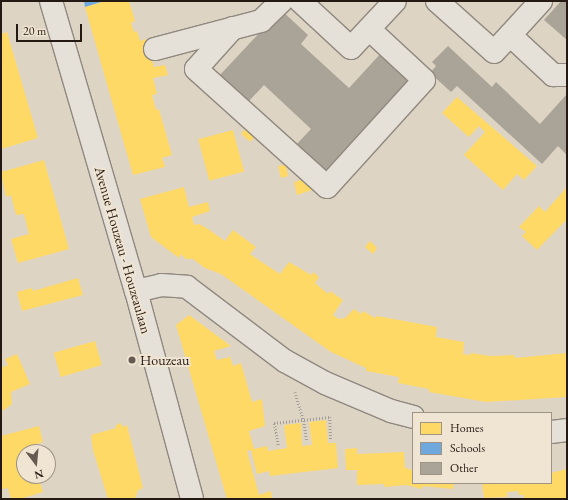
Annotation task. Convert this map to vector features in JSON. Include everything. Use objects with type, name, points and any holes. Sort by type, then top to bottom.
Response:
[{"type":"street","name":"Avenue Houzeau - Houzeaulaan","points":[[51,1],[136,291],[192,499]]},
{"type":"street","points":[[155,49],[261,21],[282,1]]},
{"type":"street","points":[[300,1],[351,48],[395,1]]},
{"type":"street","points":[[437,1],[494,52],[541,1]]},
{"type":"street","points":[[233,28],[196,69],[327,187],[424,80],[369,29]]},
{"type":"street","points":[[510,35],[553,75],[567,75]]},
{"type":"street","points":[[136,291],[161,285],[187,288],[292,364],[325,383],[391,411],[412,417]]},
{"type":"street","points":[[552,432],[567,430]]},
{"type":"path","points":[[278,445],[274,423],[330,417],[331,440]]},
{"type":"path","points":[[304,420],[307,442]]},
{"type":"building: Homes","points":[[106,1],[129,1],[135,21],[131,23],[134,32],[137,31],[140,41],[146,39],[154,67],[165,65],[168,75],[153,78],[157,94],[152,95],[156,110],[159,109],[172,155],[162,158],[165,167],[133,175],[85,7]]},
{"type":"building: Homes","points":[[7,32],[38,138],[1,149],[1,34]]},
{"type":"building: Homes","points":[[457,97],[537,166],[524,180],[517,174],[503,190],[464,155],[485,132],[479,126],[469,137],[442,113]]},
{"type":"building: Homes","points":[[247,127],[256,135],[250,142],[241,134]]},
{"type":"building: Homes","points":[[233,130],[244,172],[209,181],[198,139]]},
{"type":"building: Homes","points":[[44,160],[69,249],[18,263],[11,239],[29,234],[24,214],[16,215],[11,195],[6,197],[1,172]]},
{"type":"building: Homes","points":[[286,165],[288,176],[281,178],[278,166]]},
{"type":"building: Homes","points":[[305,179],[315,189],[297,195],[294,182]]},
{"type":"building: Homes","points":[[184,187],[189,207],[208,202],[210,211],[192,217],[194,225],[199,224],[225,241],[233,230],[256,247],[250,254],[280,274],[289,262],[311,275],[313,272],[319,277],[315,283],[328,294],[330,291],[343,300],[333,315],[339,319],[345,318],[354,309],[361,314],[363,311],[375,318],[377,316],[437,327],[436,337],[464,342],[463,354],[470,355],[471,353],[490,356],[514,355],[515,358],[567,353],[567,397],[486,402],[429,392],[429,389],[398,383],[399,377],[366,371],[366,368],[331,352],[221,274],[205,268],[193,259],[186,259],[181,254],[179,258],[151,237],[140,199]]},
{"type":"building: Homes","points":[[567,187],[567,219],[537,250],[522,236],[526,232],[519,227],[539,206],[545,212]]},
{"type":"building: Homes","points":[[370,241],[377,248],[373,254],[365,247]]},
{"type":"building: Homes","points":[[78,278],[83,295],[22,311],[17,292],[32,288],[33,291]]},
{"type":"building: Homes","points":[[189,315],[231,346],[214,351],[217,360],[230,357],[233,366],[241,363],[252,402],[262,399],[265,426],[249,431],[254,449],[267,446],[268,451],[287,448],[284,425],[301,423],[302,446],[312,445],[309,422],[326,420],[328,443],[336,443],[338,468],[270,476],[269,471],[257,474],[251,450],[247,451],[259,495],[271,491],[272,499],[227,499],[176,325]]},
{"type":"building: Homes","points":[[95,341],[102,365],[61,377],[54,353]]},
{"type":"building: Homes","points":[[17,354],[30,384],[11,392],[12,404],[4,410],[1,410],[1,368],[8,365],[5,359]]},
{"type":"building: Homes","points":[[121,423],[122,427],[127,425],[143,488],[138,490],[135,499],[108,499],[93,450],[91,435],[116,428],[116,425]]},
{"type":"building: Homes","points":[[39,426],[43,442],[36,444],[16,444],[16,484],[40,484],[43,492],[20,499],[11,499],[8,488],[2,489],[1,436]]},
{"type":"building: Homes","points":[[357,448],[357,454],[404,452],[405,468],[412,470],[412,484],[454,484],[453,489],[423,486],[422,489],[406,485],[384,487],[384,484],[357,485],[357,470],[346,470],[345,449]]},
{"type":"building: Homes","points":[[567,469],[567,499],[524,499],[524,495],[519,495],[518,491],[507,492],[507,497],[484,498],[482,484],[552,484],[552,473]]},
{"type":"building: Schools","points":[[84,1],[104,1],[85,7]]},
{"type":"building: Other","points":[[561,1],[567,1],[567,40],[544,20]]},
{"type":"building: Other","points":[[281,10],[308,35],[301,44],[349,88],[383,51],[411,77],[324,172],[295,146],[311,129],[264,85],[248,102],[219,76]]},
{"type":"building: Other","points":[[448,46],[492,87],[496,82],[540,124],[567,94],[567,155],[558,146],[542,164],[457,86],[451,92],[430,73],[436,66],[432,62]]},
{"type":"place","name":"Houzeau","points":[[132,360]]}]
